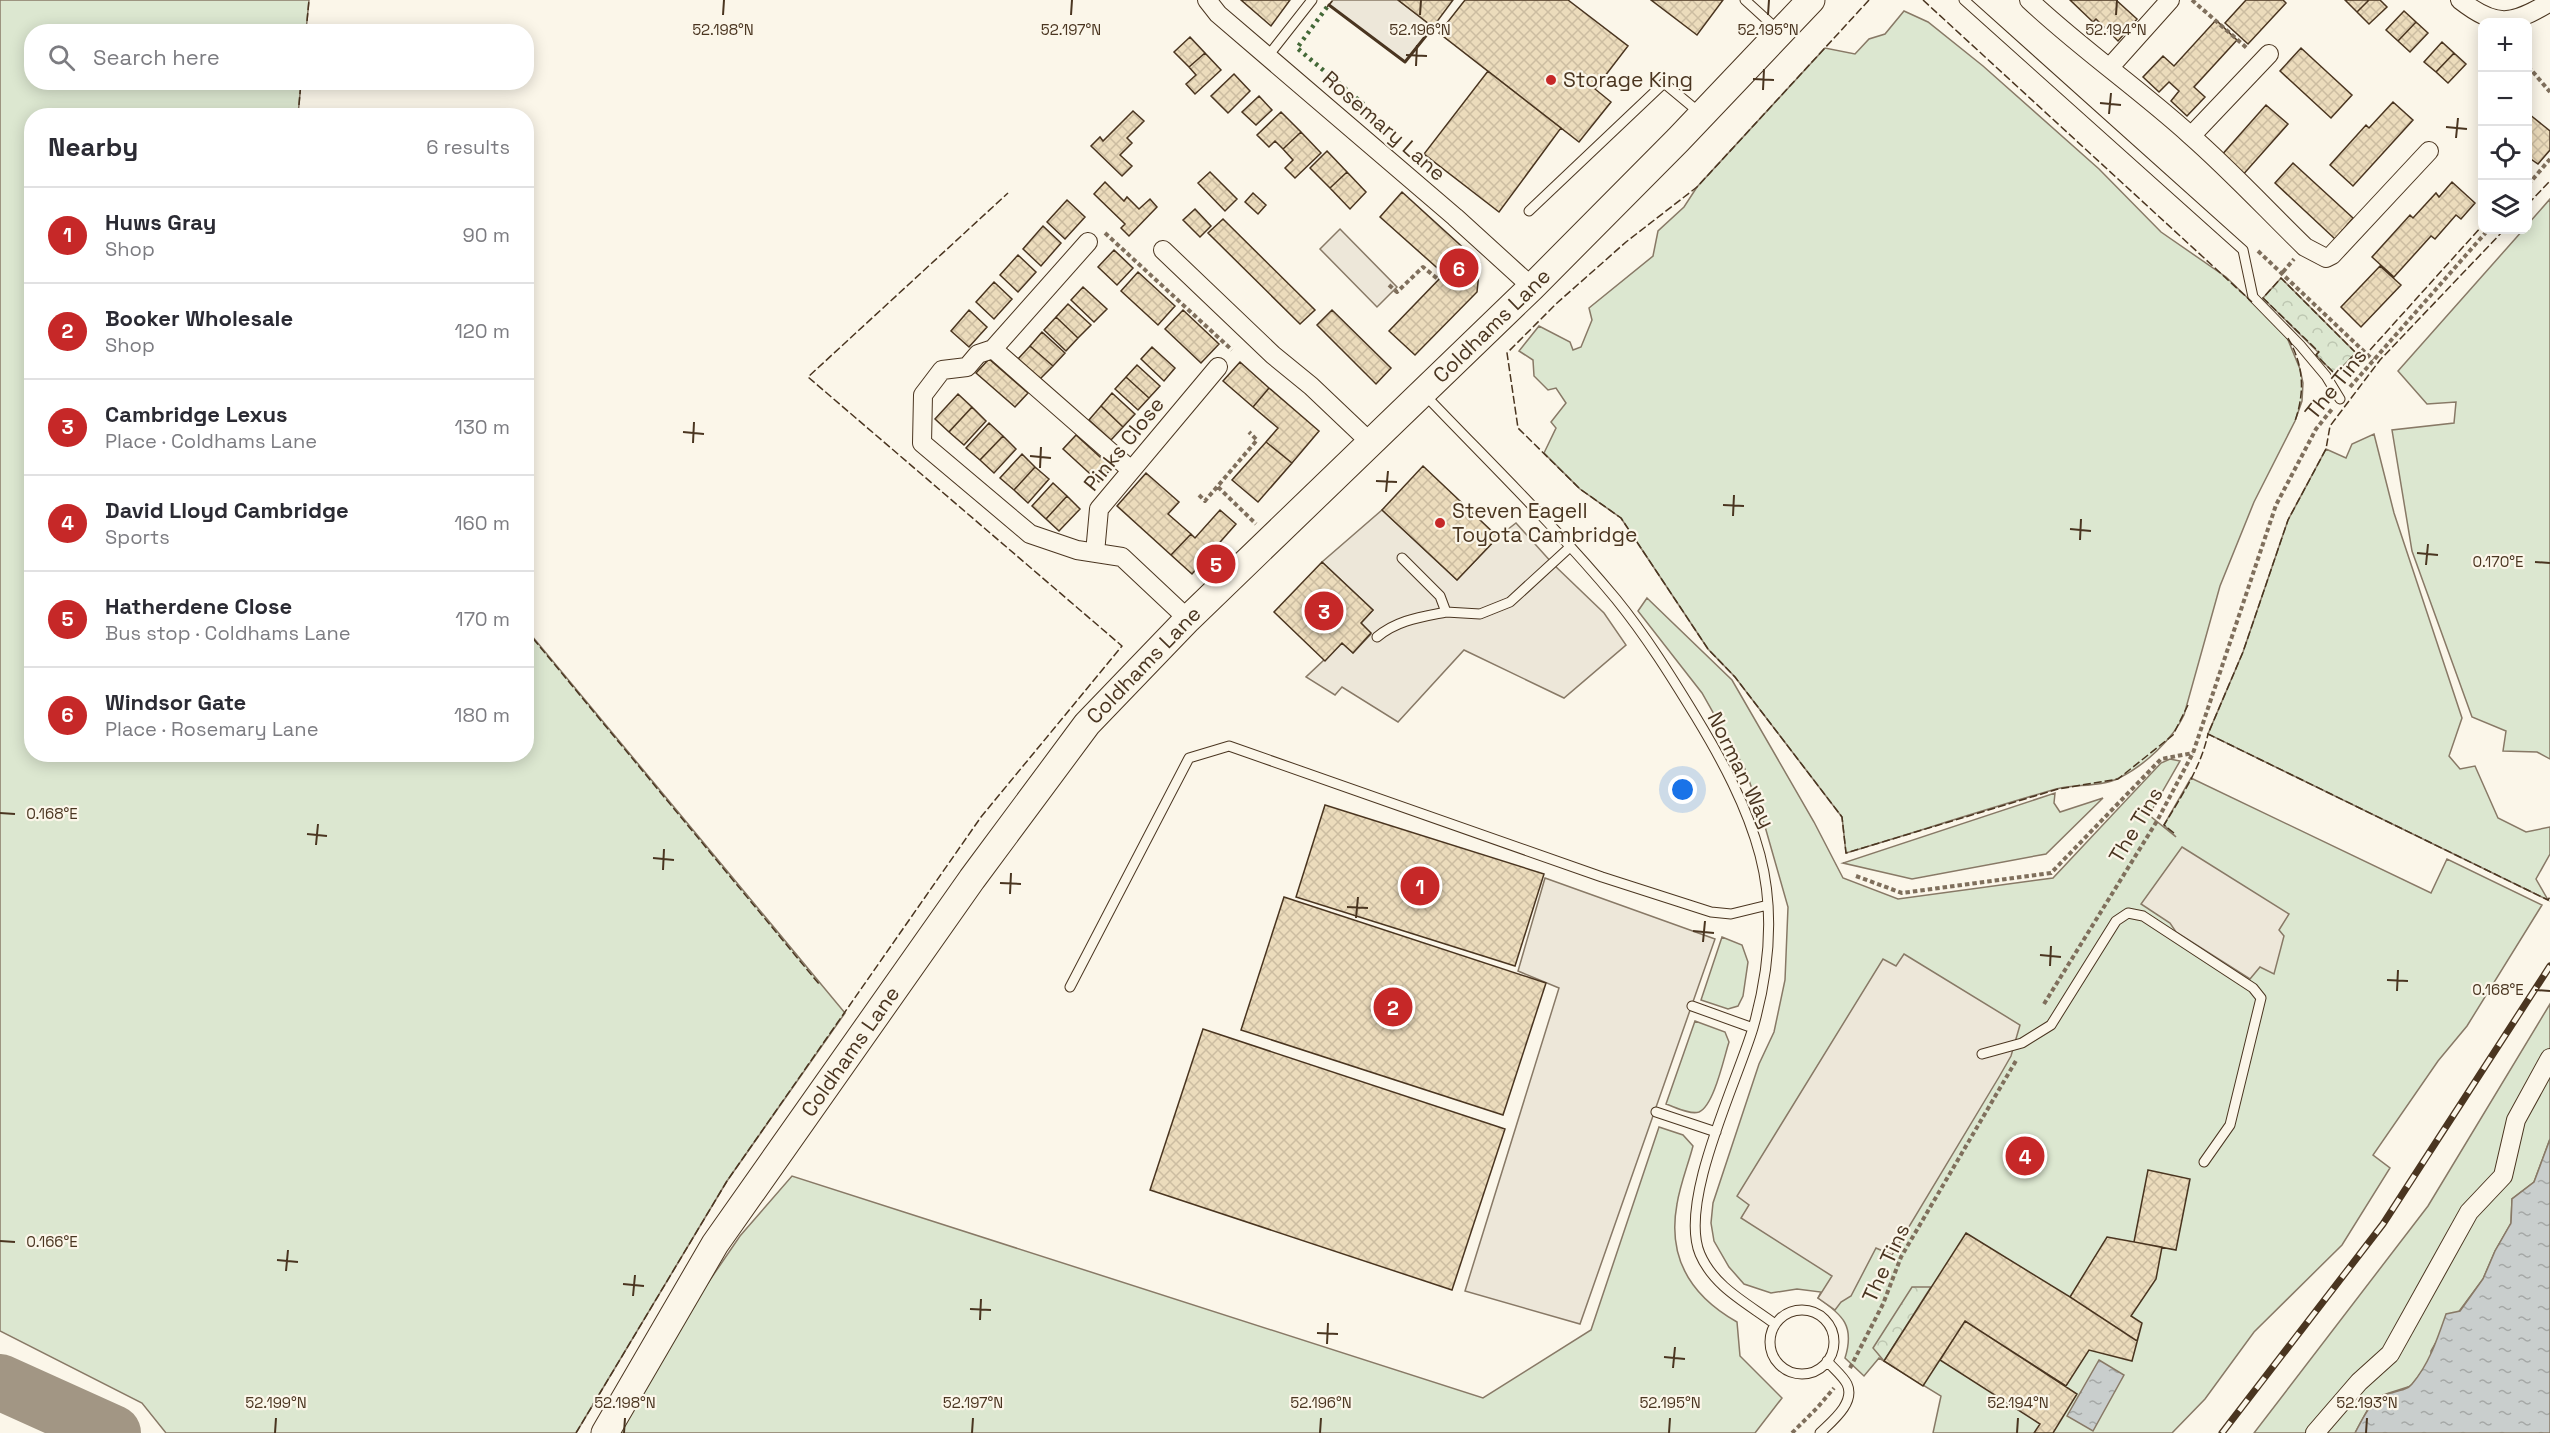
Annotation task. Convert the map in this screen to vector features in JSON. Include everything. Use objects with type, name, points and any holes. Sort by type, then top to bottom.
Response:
[{"type":"street","name":"Rosemary Lane","points":[[1207,0],[1218,14],[1532,287]]},
{"type":"street","name":"Coldhams Lane","points":[[605,1433],[714,1244],[874,1016],[1066,749],[1087,724],[1188,619],[1532,287],[1702,115],[1811,0]]},
{"type":"street","points":[[2029,0],[2089,53],[2110,67],[2191,136],[2305,247],[2325,258],[2332,255],[2430,151]]},
{"type":"street","points":[[2110,67],[2170,0]]},
{"type":"street","points":[[2460,0],[2478,14],[2496,20],[2517,20],[2550,2]]},
{"type":"street","points":[[2191,136],[2266,58]]},
{"type":"street","points":[[1088,242],[993,349],[978,354],[967,367],[942,370],[923,395],[922,443],[1030,534],[1095,553],[1122,557],[1188,619]]},
{"type":"street","points":[[1163,250],[1273,356],[1311,386],[1371,443]]},
{"type":"street","points":[[993,349],[1131,470]]},
{"type":"street","name":"Pinks Close","points":[[1095,553],[1099,509],[1218,367]]},
{"type":"street","points":[[2315,1433],[2359,1382],[2390,1354],[2469,1212],[2503,1176],[2516,1120],[2550,1058]]},
{"type":"lane","points":[[1268,56],[1312,0]]},
{"type":"lane","points":[[1745,0],[1781,32]]},
{"type":"lane","points":[[1964,0],[2243,250],[2253,297],[2300,345],[2326,376],[2340,399]]},
{"type":"lane","points":[[1528,211],[1664,83],[1702,115]]},
{"type":"lane","name":"Norman Way","points":[[1423,394],[1570,547],[1617,600],[1656,653],[1709,738],[1743,805],[1765,876],[1768,905],[1765,976],[1753,1028],[1716,1132],[1695,1208],[1694,1231],[1700,1254],[1713,1276],[1733,1295],[1775,1324]]},
{"type":"lane","points":[[1377,637],[1400,622],[1446,612],[1480,614],[1510,602],[1570,547]]},
{"type":"lane","points":[[1402,558],[1440,596],[1446,612]]},
{"type":"lane","points":[[1070,987],[1189,758],[1229,746],[1602,877],[1711,912],[1731,914],[1768,905]]},
{"type":"lane","points":[[1982,1054],[2022,1043],[2051,1025],[2116,921],[2128,913],[2143,916],[2253,987],[2260,998],[2230,1125],[2204,1162]]},
{"type":"lane","points":[[1692,1006],[1753,1028]]},
{"type":"lane","points":[[1656,1112],[1716,1132]]},
{"type":"lane","points":[[1797,1310],[1818,1313],[1829,1324],[1834,1340],[1833,1351],[1827,1361],[1819,1369],[1805,1374],[1796,1374],[1781,1367],[1773,1356],[1769,1342],[1775,1324],[1782,1316],[1797,1310]]},
{"type":"lane","points":[[1820,1433],[1839,1414],[1846,1402],[1847,1384],[1827,1361]]},
{"type":"path","points":[[2192,0],[2266,58]]},
{"type":"path","points":[[2532,71],[2550,92]]},
{"type":"path","points":[[2532,180],[2550,159]]},
{"type":"path","points":[[1088,242],[1101,228],[1232,350]]},
{"type":"path","name":"The Tins","points":[[2043,1007],[2161,813],[2193,753],[2276,505],[2316,429],[2484,234]]},
{"type":"path","points":[[1389,285],[1397,292],[1423,267],[1439,280]]},
{"type":"path","points":[[1218,367],[1249,332]]},
{"type":"path","points":[[1199,495],[1205,501],[1257,440],[1249,432]]},
{"type":"path","points":[[1218,486],[1272,538]]},
{"type":"path","points":[[1856,876],[1902,893],[2051,873],[2161,759],[2193,753]]},
{"type":"path","name":"The Tins","points":[[1792,1433],[1817,1408],[1853,1365],[1883,1304],[1901,1257],[2015,1066],[2022,1043]]},
{"type":"green space","points":[[0,0],[309,0],[307,24],[24,24],[24,90],[300,90],[299,108],[24,108],[24,762],[534,762],[534,638],[845,1013],[727,1181],[576,1433],[166,1433],[142,1403],[0,1331]]},
{"type":"green space","points":[[1904,11],[1928,22],[1983,66],[2099,169],[2161,232],[2226,277],[2286,335],[2300,369],[2303,383],[2302,401],[2295,421],[2254,502],[2220,586],[2184,715],[2173,733],[2157,751],[2129,773],[2112,781],[2056,789],[1846,853],[1842,817],[1735,677],[1708,649],[1621,518],[1580,489],[1544,453],[1556,428],[1551,422],[1566,403],[1556,388],[1548,390],[1534,376],[1533,360],[1519,351],[1539,326],[1570,342],[1573,350],[1581,347],[1592,320],[1589,308],[1653,256],[1658,231],[1684,207],[1697,187],[1825,48],[1855,54],[1869,39],[1885,34]]},
{"type":"green space","points":[[2550,199],[2550,759],[2537,752],[2503,751],[2506,731],[2472,717],[2412,551],[2392,430],[2454,423],[2456,402],[2427,404],[2398,371],[2519,234],[2532,234],[2532,219]]},
{"type":"green space","points":[[2281,278],[2356,353],[2335,374],[2316,355],[2318,352],[2263,298]]},
{"type":"green space","points":[[2374,434],[2394,513],[2462,718],[2449,756],[2460,769],[2475,766],[2498,818],[2526,832],[2550,827],[2550,854],[2536,879],[2548,900],[2208,734],[2243,652],[2288,520],[2326,449],[2346,458],[2352,444]]},
{"type":"green space","points":[[1647,598],[1732,680],[1814,822],[1843,878],[1898,899],[2053,878],[2161,763],[2170,759],[2180,761],[2149,815],[2176,837],[2164,825],[2191,778],[2431,893],[2447,859],[2542,905],[2467,1026],[2438,1061],[2373,1155],[2390,1168],[2342,1245],[2254,1332],[2205,1399],[2172,1433],[1933,1433],[1941,1396],[1879,1358],[1864,1376],[1845,1358],[1849,1338],[1845,1322],[1818,1298],[1821,1292],[1797,1289],[1771,1293],[1744,1284],[1729,1267],[1714,1241],[1711,1223],[1713,1203],[1759,1064],[1774,1032],[1785,980],[1788,907],[1764,823],[1745,769],[1702,693],[1638,611]]},
{"type":"green space","points":[[2055,793],[2054,803],[2060,812],[2103,798],[2046,854],[1912,879],[1843,863]]},
{"type":"green space","points":[[1722,937],[1742,945],[1748,962],[1743,996],[1738,1006],[1728,1009],[1701,1000]]},
{"type":"green space","points":[[2550,1004],[2550,1139],[2534,1182],[2512,1199],[2511,1223],[2483,1279],[2435,1344],[2431,1351],[2431,1360],[2411,1386],[2383,1395],[2368,1409],[2355,1433],[2254,1433],[2428,1206]]},
{"type":"green space","points":[[1695,1021],[1725,1032],[1729,1042],[1714,1091],[1704,1108],[1695,1113],[1666,1104]]},
{"type":"green space","points":[[1659,1127],[1683,1135],[1693,1146],[1678,1197],[1675,1224],[1679,1258],[1695,1287],[1721,1312],[1737,1322],[1740,1356],[1782,1398],[1755,1433],[611,1433],[636,1388],[740,1236],[792,1176],[1483,1398],[1591,1330]]},
{"type":"green space","points":[[1912,1287],[1931,1287],[1884,1361],[1873,1348]]},
{"type":"shaded area","points":[[1333,0],[1398,0],[1433,27],[1405,62],[1329,5]]},
{"type":"shaded area","points":[[1340,229],[1397,287],[1377,307],[1320,249]]},
{"type":"shaded area","points":[[1382,510],[1457,580],[1498,537],[1516,523],[1553,564],[1604,613],[1626,645],[1564,698],[1464,650],[1398,722],[1342,687],[1335,695],[1306,677],[1342,643],[1353,653],[1371,634],[1361,623],[1373,610],[1322,562]]},
{"type":"shaded area","points":[[2182,847],[2289,914],[2279,930],[2284,936],[2274,974],[2260,967],[2250,979],[2176,932],[2170,923],[2141,904]]},
{"type":"shaded area","points":[[1545,878],[1715,939],[1580,1324],[1465,1291],[1559,988],[1518,971]]},
{"type":"shaded area","points":[[1904,954],[2020,1025],[2011,1056],[1892,1255],[1876,1248],[1851,1296],[1841,1302],[1835,1310],[1818,1298],[1832,1276],[1741,1218],[1749,1205],[1737,1196],[1883,959],[1896,966]]},
{"type":"water","points":[[2550,1139],[2550,1433],[2355,1433],[2377,1399],[2406,1389],[2412,1384],[2428,1360],[2446,1314],[2460,1311],[2483,1279],[2511,1223],[2512,1199],[2534,1182]]},
{"type":"water","points":[[2099,1360],[2124,1375],[2093,1431],[2067,1416]]},
{"type":"building","points":[[1241,0],[1290,0],[1271,26]]},
{"type":"building","points":[[1398,0],[1453,0],[1433,27]]},
{"type":"building","name":"Storage King","points":[[1465,0],[1568,0],[1628,46],[1595,89],[1611,102],[1579,142],[1439,33]]},
{"type":"building","points":[[1651,0],[1723,0],[1697,35]]},
{"type":"building","points":[[2070,0],[2116,0],[2137,19],[2118,41],[2096,19],[2093,22]]},
{"type":"building","points":[[2246,0],[2283,0],[2286,3],[2248,44],[2225,23]]},
{"type":"building","points":[[2345,0],[2369,0],[2357,12]]},
{"type":"building","points":[[2369,0],[2380,0],[2387,7],[2369,24],[2357,12]]},
{"type":"building","points":[[2404,11],[2416,22],[2398,41],[2386,30]]},
{"type":"building","points":[[2216,20],[2237,40],[2194,87],[2205,97],[2187,116],[2171,101],[2179,91],[2169,82],[2159,92],[2143,77],[2163,56],[2174,66]]},
{"type":"building","points":[[2416,22],[2428,33],[2410,52],[2398,41]]},
{"type":"building","points":[[1190,37],[1205,53],[1189,67],[1174,52]]},
{"type":"building","points":[[2442,42],[2454,53],[2436,72],[2424,62]]},
{"type":"building","points":[[2301,48],[2352,95],[2331,118],[2280,71]]},
{"type":"building","points":[[1205,53],[1221,70],[1195,94],[1186,84],[1196,75],[1189,67]]},
{"type":"building","points":[[2454,53],[2466,64],[2448,83],[2436,72]]},
{"type":"building","name":"Storage King","points":[[1488,71],[1561,128],[1499,212],[1424,154]]},
{"type":"building","points":[[1234,74],[1250,91],[1228,113],[1211,96]]},
{"type":"building","points":[[1259,96],[1272,110],[1256,125],[1242,112]]},
{"type":"building","points":[[2393,102],[2413,120],[2353,186],[2330,165],[2366,125],[2369,128]]},
{"type":"building","points":[[2266,105],[2288,124],[2241,177],[2220,157]]},
{"type":"building","points":[[1133,111],[1144,121],[1127,138],[1132,143],[1120,155],[1132,166],[1122,176],[1091,146],[1100,137],[1103,141]]},
{"type":"building","points":[[1281,112],[1301,132],[1283,149],[1275,141],[1269,147],[1257,135]]},
{"type":"building","points":[[2532,116],[2550,131],[2550,150],[2538,164],[2532,160]]},
{"type":"building","points":[[1301,132],[1321,153],[1295,178],[1285,168],[1293,160],[1283,149]]},
{"type":"building","points":[[1327,151],[1347,172],[1330,188],[1310,168]]},
{"type":"building","points":[[2293,163],[2353,218],[2335,239],[2275,183]]},
{"type":"building","points":[[1210,172],[1237,199],[1225,211],[1198,183]]},
{"type":"building","points":[[1347,172],[1366,192],[1350,209],[1330,188]]},
{"type":"building","points":[[1105,182],[1124,201],[1127,197],[1139,209],[1150,199],[1157,207],[1129,236],[1121,228],[1125,224],[1094,194]]},
{"type":"building","points":[[2452,182],[2475,203],[2461,219],[2456,215],[2435,239],[2431,236],[2394,277],[2372,257],[2410,215],[2413,218],[2436,193],[2439,197]]},
{"type":"building","points":[[1402,192],[1480,263],[1477,292],[1415,355],[1389,331],[1444,274],[1380,217]]},
{"type":"building","points":[[1253,193],[1266,205],[1258,214],[1245,202]]},
{"type":"building","points":[[1067,200],[1085,217],[1065,239],[1047,222]]},
{"type":"building","points":[[1195,209],[1211,226],[1200,237],[1183,220]]},
{"type":"building","points":[[1223,219],[1315,310],[1300,324],[1208,233]]},
{"type":"building","points":[[1043,226],[1061,243],[1041,266],[1023,249]]},
{"type":"building","points":[[1114,250],[1133,268],[1117,285],[1098,267]]},
{"type":"building","points":[[1018,255],[1036,272],[1018,292],[1000,275]]},
{"type":"building","points":[[2380,266],[2401,285],[2361,327],[2341,307]]},
{"type":"building","points":[[1138,272],[1175,306],[1158,325],[1121,291]]},
{"type":"building","points":[[994,282],[1012,299],[994,319],[976,302]]},
{"type":"building","points":[[1083,287],[1107,309],[1094,322],[1071,300]]},
{"type":"building","points":[[1068,304],[1091,325],[1078,338],[1056,317]]},
{"type":"building","points":[[969,310],[987,327],[969,347],[951,331]]},
{"type":"building","points":[[1183,310],[1219,344],[1201,363],[1165,329]]},
{"type":"building","points":[[1332,310],[1391,368],[1376,384],[1317,325]]},
{"type":"building","points":[[1056,317],[1078,338],[1066,351],[1044,330]]},
{"type":"building","points":[[1042,332],[1065,353],[1053,366],[1030,346]]},
{"type":"building","points":[[1030,346],[1053,366],[1040,379],[1018,359]]},
{"type":"building","points":[[1152,347],[1175,368],[1164,381],[1141,359]]},
{"type":"building","points":[[989,359],[1028,393],[1015,407],[976,373]]},
{"type":"building","points":[[1240,362],[1269,388],[1253,407],[1223,381]]},
{"type":"building","points":[[1137,365],[1160,386],[1149,398],[1126,377]]},
{"type":"building","points":[[1126,377],[1149,398],[1138,410],[1115,389]]},
{"type":"building","points":[[1269,388],[1319,431],[1292,463],[1266,442],[1278,428],[1253,407]]},
{"type":"building","points":[[1112,393],[1135,414],[1123,427],[1101,406]]},
{"type":"building","points":[[958,394],[972,407],[949,432],[935,419]]},
{"type":"building","points":[[1101,406],[1123,427],[1111,440],[1089,420]]},
{"type":"building","points":[[972,407],[986,421],[964,445],[949,432]]},
{"type":"building","points":[[989,423],[1003,436],[980,460],[966,448]]},
{"type":"building","points":[[1076,435],[1112,468],[1099,482],[1063,449]]},
{"type":"building","points":[[1003,436],[1016,449],[994,473],[980,460]]},
{"type":"building","points":[[1266,442],[1292,463],[1258,502],[1232,480]]},
{"type":"building","points":[[1022,454],[1035,467],[1014,490],[1000,478]]},
{"type":"building","name":"Steven Eagell Toyota Cambridge","points":[[1423,466],[1498,537],[1457,580],[1382,510]]},
{"type":"building","points":[[1035,467],[1049,479],[1028,503],[1014,490]]},
{"type":"building","points":[[1146,473],[1179,502],[1168,514],[1191,534],[1171,555],[1117,506]]},
{"type":"building","points":[[1053,483],[1067,496],[1046,519],[1032,506]]},
{"type":"building","points":[[1067,496],[1080,509],[1059,531],[1046,519]]},
{"type":"building","points":[[1220,510],[1236,524],[1192,574],[1171,555],[1191,534],[1195,538]]},
{"type":"building","points":[[1322,562],[1373,610],[1361,623],[1371,633],[1353,653],[1342,643],[1325,661],[1274,612]]},
{"type":"building","points":[[1325,805],[1544,874],[1515,966],[1296,897]]},
{"type":"building","points":[[1284,897],[1546,983],[1503,1115],[1241,1030]]},
{"type":"building","points":[[1203,1029],[1505,1129],[1452,1290],[1150,1190]]},
{"type":"building","points":[[2148,1170],[2190,1179],[2176,1250],[2134,1242]]},
{"type":"building","points":[[1966,1233],[2070,1297],[2107,1237],[2162,1247],[2156,1279],[2131,1316],[2142,1323],[2132,1361],[2089,1350],[2066,1386],[1965,1321],[1923,1386],[1884,1361]]},
{"type":"building","points":[[2107,1237],[2162,1247],[2156,1279],[2131,1316],[2142,1323],[2137,1341],[2070,1297]]},
{"type":"building","points":[[1965,1321],[2077,1394],[2053,1433],[2034,1433],[2040,1424],[1940,1360]]},
{"type":"taxiway","points":[[0,1382],[113,1433]]},
{"type":"railway","points":[[2222,1433],[2383,1224],[2550,966]]},
{"type":"hedge","points":[[1327,7],[1297,48],[1367,107]]},
{"type":"fence","points":[[307,24],[309,0]]},
{"type":"fence","points":[[1327,7],[1333,0]]},
{"type":"fence","points":[[1869,0],[1697,187],[1626,242],[1557,303],[1507,353],[1518,428],[1580,489],[1621,518],[1708,649],[1735,677],[1842,817],[1846,853],[2058,789],[2118,779],[2173,735],[2188,705]]},
{"type":"fence","points":[[1923,0],[2252,302]]},
{"type":"fence","points":[[299,108],[300,90]]},
{"type":"fence","points":[[2532,200],[2550,181]]},
{"type":"fence","points":[[576,1433],[727,1181],[981,817],[1122,646],[808,377],[1008,193]]},
{"type":"fence","points":[[2370,350],[2478,230]]},
{"type":"fence","points":[[2500,234],[2380,360],[2330,426],[2326,449],[2288,520],[2243,652],[2208,734],[2548,900],[2550,897]]},
{"type":"fence","points":[[2341,368],[2335,374],[2316,355],[2319,352],[2263,298],[2281,278],[2356,353],[2349,360]]},
{"type":"fence","points":[[2288,338],[2297,359],[2301,379],[2300,400],[2295,421]]},
{"type":"fence","points":[[2340,370],[2348,367],[2352,359]]},
{"type":"fence","points":[[534,640],[819,984]]},
{"type":"fence","points":[[2174,833],[2164,825],[2184,793],[2208,734]]},
{"type":"wall","points":[[1329,5],[1405,62],[1433,27]]},
{"type":"place","name":"Storage King","points":[[1551,80]]},
{"type":"place","name":"Windsor Gate","points":[[1459,268]]},
{"type":"place","name":"Steven Eagell Toyota Cambridge","points":[[1440,523]]},
{"type":"place","name":"Hatherdene Close","points":[[1216,564]]},
{"type":"place","name":"Cambridge Lexus","points":[[1324,611]]},
{"type":"place","name":"Huws Gray","points":[[1420,886]]},
{"type":"place","name":"Booker Wholesale","points":[[1393,1007]]},
{"type":"place","name":"David Lloyd Cambridge","points":[[2025,1156]]}]
